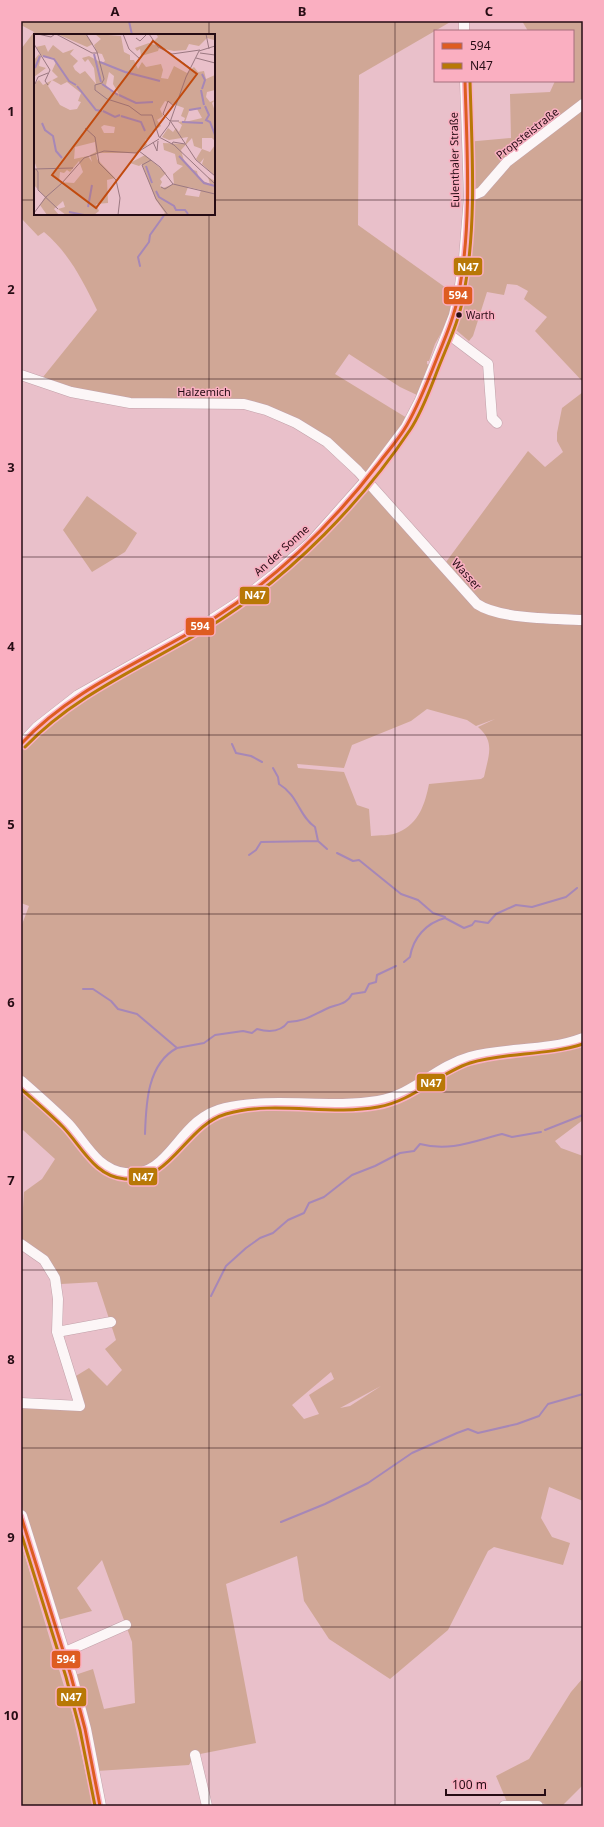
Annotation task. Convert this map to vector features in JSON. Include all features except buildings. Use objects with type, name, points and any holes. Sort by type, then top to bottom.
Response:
[{"type":"main road","points":[[21,1082],[69,1127],[100,1163],[118,1172],[133,1174],[148,1171],[159,1165],[198,1120],[224,1109],[255,1105],[378,1102],[410,1091],[437,1072],[454,1063],[470,1058],[494,1053],[555,1048],[583,1039]]},
{"type":"main road","points":[[21,1516],[64,1652],[85,1729],[100,1806]]},
{"type":"street","name":"Eulenthaler Straße","points":[[447,333],[454,315],[459,292],[464,258],[469,197],[465,82]]},
{"type":"street","name":"Propsteistraße","points":[[469,197],[481,192],[508,162],[583,104]]},
{"type":"street","points":[[447,333],[488,364],[492,418],[498,423]]},
{"type":"street","name":"An der Sonne","points":[[21,744],[37,727],[78,695],[206,623],[254,591],[310,543],[366,480],[406,427],[420,400],[447,333]]},
{"type":"street","name":"Halzemich","points":[[21,375],[71,392],[130,402],[232,402],[266,410],[312,431],[327,442],[366,480]]},
{"type":"street","name":"Wasser","points":[[366,480],[477,604],[484,609],[505,614],[583,620]]},
{"type":"street","points":[[21,1244],[36,1253],[53,1273],[58,1289],[57,1332],[80,1406],[21,1402]]},
{"type":"street","points":[[57,1332],[111,1322]]},
{"type":"street","points":[[64,1652],[126,1625]]},
{"type":"street","points":[[195,1755],[207,1806]]},
{"type":"street","points":[[504,1806],[538,1806]]},
{"type":"shaded area","points":[[21,21],[452,21],[434,30],[434,31],[359,75],[358,225],[456,295],[445,326],[435,344],[429,361],[427,361],[427,364],[429,365],[417,395],[400,387],[349,354],[335,374],[407,418],[394,437],[401,442],[372,483],[446,562],[528,451],[545,467],[563,452],[557,441],[562,408],[583,392],[583,1120],[555,1141],[561,1148],[583,1156],[583,1501],[549,1487],[541,1518],[552,1537],[570,1543],[563,1565],[494,1547],[488,1551],[448,1630],[390,1679],[329,1639],[304,1601],[297,1556],[226,1584],[256,1743],[195,1755],[189,1765],[97,1771],[75,1675],[93,1669],[104,1709],[135,1703],[132,1642],[102,1560],[77,1588],[92,1611],[58,1620],[30,1537],[21,1503],[21,1404],[79,1405],[71,1379],[89,1368],[107,1386],[122,1370],[105,1349],[116,1340],[97,1282],[61,1284],[21,1239],[24,1192],[42,1179],[55,1159],[23,1130],[21,1131],[21,927],[29,906],[21,903],[21,744],[60,707],[174,641],[290,561],[366,480],[327,442],[266,410],[130,403],[39,382],[97,310],[81,278],[61,249],[44,232],[38,236],[21,218],[21,49],[34,32],[21,25]],"holes":[[[427,709],[467,720],[476,726],[495,719],[478,727],[487,738],[489,744],[489,756],[484,777],[481,779],[429,784],[420,812],[412,824],[399,832],[389,835],[371,836],[369,809],[357,805],[344,772],[298,768],[297,764],[344,768],[352,745],[411,721]],[[331,1372],[334,1379],[309,1395],[319,1414],[304,1419],[292,1405]],[[381,1386],[350,1406],[340,1408]]]},
{"type":"shaded area","points":[[522,21],[583,21],[583,382],[535,331],[547,317],[524,299],[528,291],[517,285],[507,284],[504,295],[487,292],[473,336],[469,341],[456,330],[452,340],[454,315],[464,258],[466,142],[511,138],[510,94],[550,92],[555,82],[574,82],[574,30],[527,30]]},
{"type":"shaded area","points":[[87,496],[137,533],[125,552],[92,572],[63,530]]},
{"type":"shaded area","points":[[21,1543],[73,1716],[93,1806],[21,1806]]},
{"type":"shaded area","points":[[583,1678],[583,1785],[562,1806],[552,1806],[538,1802],[507,1802],[496,1776],[529,1759],[571,1692]]},
{"type":"waterway","points":[[129,21],[132,34]]},
{"type":"waterway","points":[[140,266],[138,257],[149,242],[150,235],[164,215]]},
{"type":"waterway","points":[[232,744],[236,753],[251,756],[262,762]]},
{"type":"waterway","points":[[273,768],[278,777],[279,784],[291,794],[305,817],[315,827],[318,841]]},
{"type":"waterway","points":[[249,855],[256,850],[261,842],[318,841],[327,849]]},
{"type":"waterway","points":[[337,853],[353,861],[359,860],[401,894],[418,900],[433,913],[445,917]]},
{"type":"waterway","points":[[404,962],[410,957],[417,938],[426,928],[438,920],[445,918],[464,928],[472,925],[475,921],[488,923],[496,914],[516,905],[532,907],[566,897],[577,888]]},
{"type":"waterway","points":[[83,989],[93,989],[111,1001],[118,1009],[137,1014],[177,1048],[204,1043],[215,1035],[243,1031],[252,1033],[257,1029],[270,1031],[282,1028],[288,1022],[304,1019],[344,1002],[350,998],[352,994],[365,992],[369,984],[376,982],[377,975],[396,966]]},
{"type":"waterway","points":[[145,1134],[146,1110],[150,1086],[154,1074],[159,1064],[167,1055],[177,1048]]},
{"type":"waterway","points":[[545,1130],[583,1115]]},
{"type":"waterway","points":[[211,1296],[226,1266],[246,1248],[260,1238],[273,1233],[288,1220],[304,1213],[309,1203],[324,1197],[352,1175],[375,1166],[400,1153],[414,1151],[420,1144],[442,1147],[462,1145],[502,1134],[512,1137],[541,1132]]},
{"type":"waterway","points":[[281,1522],[325,1504],[368,1483],[412,1453],[457,1433],[468,1429],[478,1433],[517,1424],[539,1416],[548,1404],[583,1394]]},
{"type":"transit line","name":"594","points":[[21,744],[42,724],[89,689],[216,617],[262,584],[304,547],[343,507],[404,430],[427,384],[444,342],[453,317],[459,292],[466,239],[468,187],[465,82]]},
{"type":"transit line","name":"N47","points":[[25,747],[46,727],[69,709],[118,678],[220,620],[274,581],[300,558],[348,509],[391,457],[410,430],[424,405],[452,335],[458,319],[464,293],[471,240],[473,187],[470,82]]},
{"type":"transit line","name":"N47","points":[[21,1089],[48,1112],[63,1127],[90,1160],[105,1173],[125,1179],[141,1178],[155,1172],[167,1163],[212,1120],[226,1114],[263,1108],[340,1110],[378,1107],[391,1104],[402,1099],[470,1063],[498,1057],[569,1048],[583,1044]]},
{"type":"transit line","name":"594","points":[[21,1516],[71,1676],[85,1729],[100,1806]]},
{"type":"transit line","name":"N47","points":[[21,1533],[66,1677],[80,1730],[95,1806]]},
{"type":"place","name":"Warth","points":[[459,315]]}]
